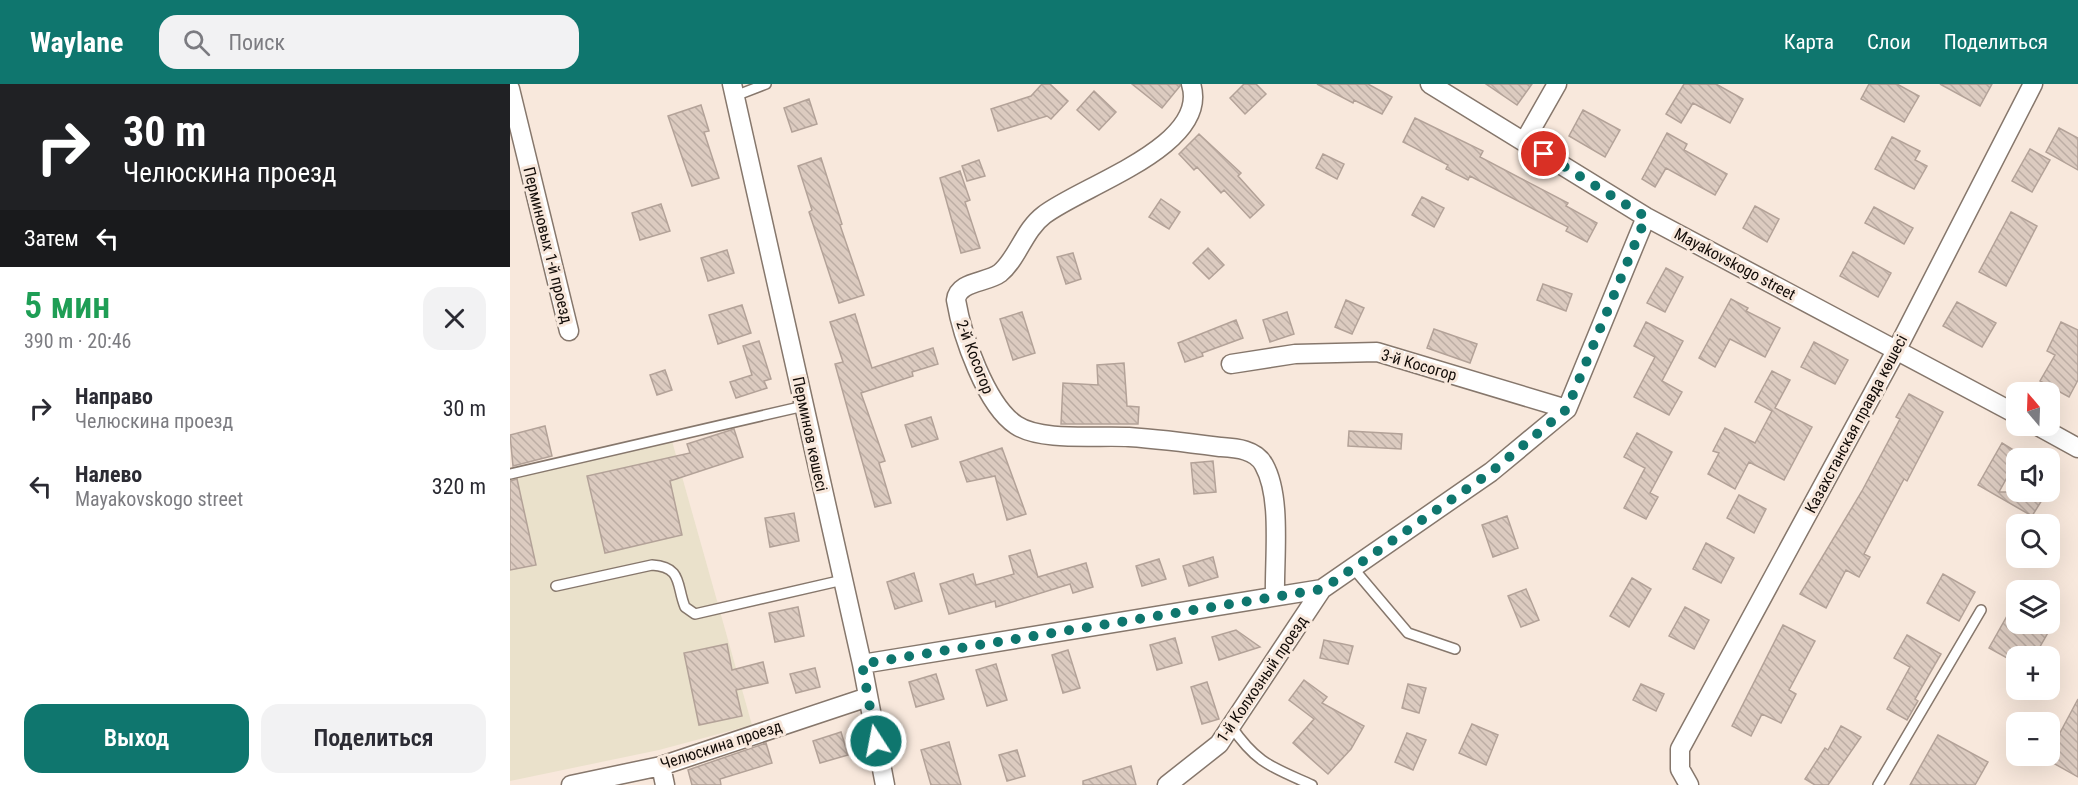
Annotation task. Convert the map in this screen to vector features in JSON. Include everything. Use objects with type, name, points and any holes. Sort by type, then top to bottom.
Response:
[{"type":"street","name":"2-й Косогор","points":[[1191,84],[1194,94],[1191,110],[1187,119],[1170,139],[1117,174],[1045,214],[1027,233],[999,273],[965,287],[956,295],[956,300],[987,392],[1000,410],[1022,428],[1044,434],[1129,437],[1234,448],[1258,457],[1264,464],[1273,489],[1275,596]]},
{"type":"street","name":"Mayakovskogo street","points":[[1430,84],[1646,217],[2006,409]]},
{"type":"street","points":[[1524,142],[1557,84]]},
{"type":"street","name":"Казахстанская правда көшесі","points":[[1689,785],[1679,764],[1680,749],[1897,349],[2033,84]]},
{"type":"street","name":"Перминовых 1-й проезд","points":[[510,89],[569,331]]},
{"type":"street","name":"Перминов көшесі","points":[[733,90],[862,664],[885,785]]},
{"type":"street","points":[[862,664],[1323,589],[1491,472],[1567,409],[1646,217]]},
{"type":"street","name":"3-й Косогор","points":[[1231,364],[1296,354],[1377,352],[1567,409]]},
{"type":"street","points":[[2056,436],[2078,448]]},
{"type":"street","name":"1-й Колхозный проезд","points":[[1167,785],[1211,753],[1323,589]]},
{"type":"street","name":"Челюскина проезд","points":[[571,785],[661,766],[868,697]]},
{"type":"street","points":[[661,766],[665,785]]},
{"type":"lane","points":[[733,90],[766,84]]},
{"type":"lane","points":[[510,474],[804,406]]},
{"type":"lane","points":[[556,586],[652,565],[663,566],[676,576],[685,608],[695,614],[843,580]]},
{"type":"lane","points":[[1353,568],[1408,633],[1455,649]]},
{"type":"lane","points":[[1878,785],[1981,610]]},
{"type":"lane","points":[[1231,726],[1259,760],[1312,785]]},
{"type":"shaded area","points":[[672,441],[752,725],[659,750],[510,781],[510,479]]},
{"type":"building","points":[[1042,84],[1050,84],[1068,101],[1051,119],[1047,116],[998,131],[991,109],[1031,96]]},
{"type":"building","points":[[1132,84],[1180,84],[1180,86],[1162,108]]},
{"type":"building","points":[[1244,84],[1256,84],[1266,94],[1245,114],[1230,98]]},
{"type":"building","points":[[1317,84],[1368,84],[1392,97],[1382,114],[1354,100],[1353,103]]},
{"type":"building","points":[[1486,84],[1532,84],[1517,105]]},
{"type":"building","points":[[1684,84],[1716,84],[1743,99],[1730,123],[1693,103],[1681,123],[1666,114]]},
{"type":"building","points":[[1869,84],[1897,84],[1919,96],[1904,122],[1861,99]]},
{"type":"building","points":[[1940,84],[1992,84],[1980,106]]},
{"type":"building","points":[[1094,91],[1116,112],[1099,130],[1077,110]]},
{"type":"building","points":[[809,99],[817,124],[792,132],[784,108]]},
{"type":"building","points":[[701,105],[709,131],[704,132],[719,178],[692,186],[668,116]]},
{"type":"building","points":[[1583,110],[1620,130],[1605,157],[1569,136]]},
{"type":"building","points":[[1415,118],[1483,151],[1480,157],[1568,203],[1566,206],[1597,223],[1587,242],[1566,231],[1568,227],[1470,176],[1468,180],[1446,169],[1448,165],[1403,142]]},
{"type":"building","points":[[2059,128],[2078,138],[2078,170],[2046,152]]},
{"type":"building","points":[[1667,133],[1687,144],[1684,150],[1727,174],[1715,195],[1666,168],[1655,187],[1642,179]]},
{"type":"building","points":[[1199,134],[1241,173],[1238,176],[1264,205],[1250,218],[1224,190],[1221,193],[1197,167],[1194,170],[1179,154]]},
{"type":"building","points":[[1892,137],[1920,151],[1915,160],[1927,166],[1914,189],[1875,169]]},
{"type":"building","points":[[2030,149],[2050,160],[2032,192],[2012,181]]},
{"type":"building","points":[[1323,154],[1344,164],[1337,179],[1316,168]]},
{"type":"building","points":[[821,158],[842,224],[840,225],[864,295],[839,303],[809,212],[812,210],[798,166]]},
{"type":"building","points":[[979,160],[985,176],[967,181],[962,166]]},
{"type":"building","points":[[960,171],[970,200],[965,202],[980,248],[961,253],[940,178]]},
{"type":"building","points":[[1422,197],[1444,208],[1434,227],[1412,215]]},
{"type":"building","points":[[1161,199],[1180,212],[1169,229],[1149,217]]},
{"type":"building","points":[[661,204],[670,231],[640,240],[632,213]]},
{"type":"building","points":[[1755,206],[1779,219],[1767,242],[1743,228]]},
{"type":"building","points":[[1874,207],[1913,228],[1904,244],[1865,223]]},
{"type":"building","points":[[2011,212],[2037,226],[2006,286],[1979,272]]},
{"type":"building","points":[[1208,248],[1224,265],[1209,279],[1193,263]]},
{"type":"building","points":[[727,250],[734,273],[708,281],[701,258]]},
{"type":"building","points":[[1853,252],[1891,273],[1878,297],[1840,276]]},
{"type":"building","points":[[1073,253],[1081,279],[1066,284],[1057,257]]},
{"type":"building","points":[[1666,268],[1683,277],[1665,312],[1647,303]]},
{"type":"building","points":[[1543,284],[1572,294],[1566,311],[1537,300]]},
{"type":"building","points":[[1731,299],[1748,308],[1746,311],[1780,328],[1765,357],[1730,339],[1715,367],[1699,358]]},
{"type":"building","points":[[1346,300],[1364,308],[1352,334],[1335,327]]},
{"type":"building","points":[[1957,302],[1996,323],[1982,347],[1943,326]]},
{"type":"building","points":[[742,305],[751,333],[718,344],[709,315]]},
{"type":"building","points":[[1022,312],[1035,353],[1013,360],[1000,319]]},
{"type":"building","points":[[1287,312],[1294,334],[1270,342],[1263,320]]},
{"type":"building","points":[[855,314],[872,368],[933,348],[938,364],[912,372],[913,376],[861,393],[885,461],[879,463],[891,503],[875,507],[835,364],[843,362],[830,322]]},
{"type":"building","points":[[1236,320],[1243,338],[1202,353],[1203,356],[1185,362],[1178,343]]},
{"type":"building","points":[[1646,322],[1683,341],[1662,381],[1682,392],[1669,415],[1634,397],[1655,357],[1634,346]]},
{"type":"building","points":[[2061,322],[2078,330],[2078,380],[2069,397],[2060,392],[2060,382],[2040,381],[2055,355],[2047,351]]},
{"type":"building","points":[[1434,329],[1477,344],[1470,363],[1427,348]]},
{"type":"building","points":[[759,341],[771,379],[764,381],[767,388],[736,398],[730,382],[752,375],[743,346]]},
{"type":"building","points":[[1814,342],[1848,360],[1835,384],[1801,367]]},
{"type":"building","points":[[1124,363],[1127,406],[1139,407],[1138,424],[1061,424],[1063,383],[1098,385],[1097,365]]},
{"type":"building","points":[[665,370],[672,390],[657,395],[650,375]]},
{"type":"building","points":[[1772,371],[1790,380],[1775,408],[1812,427],[1784,480],[1749,462],[1735,489],[1708,474],[1719,453],[1713,451],[1725,428],[1755,443],[1772,411],[1755,402]]},
{"type":"building","points":[[1909,394],[1943,412],[1907,481],[1904,479],[1864,554],[1870,557],[1859,577],[1846,570],[1826,608],[1800,594],[1862,491],[1900,419],[1896,417]]},
{"type":"building","points":[[931,417],[938,439],[912,447],[905,425]]},
{"type":"building","points":[[545,426],[552,456],[513,466],[510,435]]},
{"type":"building","points":[[734,429],[743,457],[670,481],[682,535],[605,553],[587,476],[690,453],[687,444]]},
{"type":"building","points":[[1349,431],[1402,434],[1401,449],[1348,446]]},
{"type":"building","points":[[1637,433],[1672,452],[1650,493],[1658,497],[1646,519],[1624,508],[1645,468],[1624,457]]},
{"type":"building","points":[[2002,443],[2010,448],[2006,448],[2006,479],[1999,492],[2006,492],[2006,501],[1978,485]]},
{"type":"building","points":[[1002,448],[1026,514],[1007,520],[995,476],[967,482],[960,462]]},
{"type":"building","points":[[1213,461],[1216,492],[1194,494],[1191,463]]},
{"type":"building","points":[[517,479],[536,565],[510,570],[510,481]]},
{"type":"building","points":[[1739,495],[1766,509],[1754,533],[1727,518]]},
{"type":"building","points":[[2008,502],[2041,502],[2033,514],[2029,514]]},
{"type":"building","points":[[794,513],[799,541],[770,547],[765,518]]},
{"type":"building","points":[[1507,516],[1518,548],[1493,557],[1482,525]]},
{"type":"building","points":[[1706,543],[1734,558],[1721,583],[1693,569]]},
{"type":"building","points":[[1030,550],[1038,577],[1086,563],[1093,587],[1073,593],[1070,584],[996,607],[995,601],[949,614],[940,584],[973,574],[976,585],[1014,574],[1009,556]]},
{"type":"building","points":[[1213,557],[1218,577],[1189,586],[1183,566]]},
{"type":"building","points":[[1159,559],[1166,579],[1142,586],[1136,566]]},
{"type":"building","points":[[914,573],[922,601],[895,609],[887,582]]},
{"type":"building","points":[[1943,574],[1975,592],[1959,621],[1927,603]]},
{"type":"building","points":[[1632,578],[1651,589],[1629,627],[1610,616]]},
{"type":"building","points":[[1526,589],[1539,620],[1521,627],[1508,596]]},
{"type":"building","points":[[798,607],[804,636],[775,642],[769,613]]},
{"type":"building","points":[[1685,607],[1709,620],[1694,649],[1669,636]]},
{"type":"building","points":[[2006,618],[2006,634],[2047,634],[2040,646],[2006,646],[2006,657],[1989,648]]},
{"type":"building","points":[[1783,625],[1815,641],[1789,690],[1796,694],[1781,723],[1762,714],[1751,736],[1732,726]]},
{"type":"building","points":[[1236,630],[1260,647],[1219,660],[1212,637]]},
{"type":"building","points":[[1907,635],[1941,654],[1915,699],[1918,701],[1907,720],[1887,709],[1910,667],[1894,658]]},
{"type":"building","points":[[1175,638],[1182,663],[1157,670],[1150,645]]},
{"type":"building","points":[[1324,640],[1353,646],[1348,664],[1320,658]]},
{"type":"building","points":[[727,644],[732,670],[763,662],[768,683],[736,690],[742,716],[699,725],[684,653]]},
{"type":"building","points":[[1068,650],[1080,688],[1063,693],[1052,655]]},
{"type":"building","points":[[996,664],[1007,700],[987,706],[976,670]]},
{"type":"building","points":[[815,668],[820,687],[796,693],[790,674]]},
{"type":"building","points":[[936,674],[944,699],[916,707],[909,682]]},
{"type":"building","points":[[1304,680],[1327,697],[1322,703],[1364,726],[1351,749],[1328,774],[1293,743],[1314,719],[1289,700]]},
{"type":"building","points":[[1207,682],[1219,719],[1202,724],[1191,687]]},
{"type":"building","points":[[1408,684],[1426,688],[1419,713],[1402,708]]},
{"type":"building","points":[[1641,684],[1664,694],[1656,711],[1633,700]]},
{"type":"building","points":[[2078,699],[2078,777],[2058,766],[2060,733]]},
{"type":"building","points":[[1472,724],[1498,735],[1486,765],[1459,753]]},
{"type":"building","points":[[1841,726],[1861,737],[1828,785],[1815,785],[1805,779],[1825,748],[1828,750]]},
{"type":"building","points":[[841,732],[848,755],[820,763],[813,741]]},
{"type":"building","points":[[1407,733],[1426,740],[1413,770],[1395,762]]},
{"type":"building","points":[[1938,735],[1988,762],[1975,785],[1910,785]]},
{"type":"building","points":[[949,742],[961,785],[931,785],[921,750]]},
{"type":"building","points":[[766,743],[772,763],[720,779],[721,785],[692,785],[688,770]]},
{"type":"building","points":[[1017,750],[1025,776],[1007,781],[999,755]]},
{"type":"building","points":[[1131,766],[1136,785],[1083,785],[1083,781]]},
{"type":"route","points":[[876,741],[862,664],[1323,589],[1491,472],[1567,409],[1646,217],[1544,154]]}]
